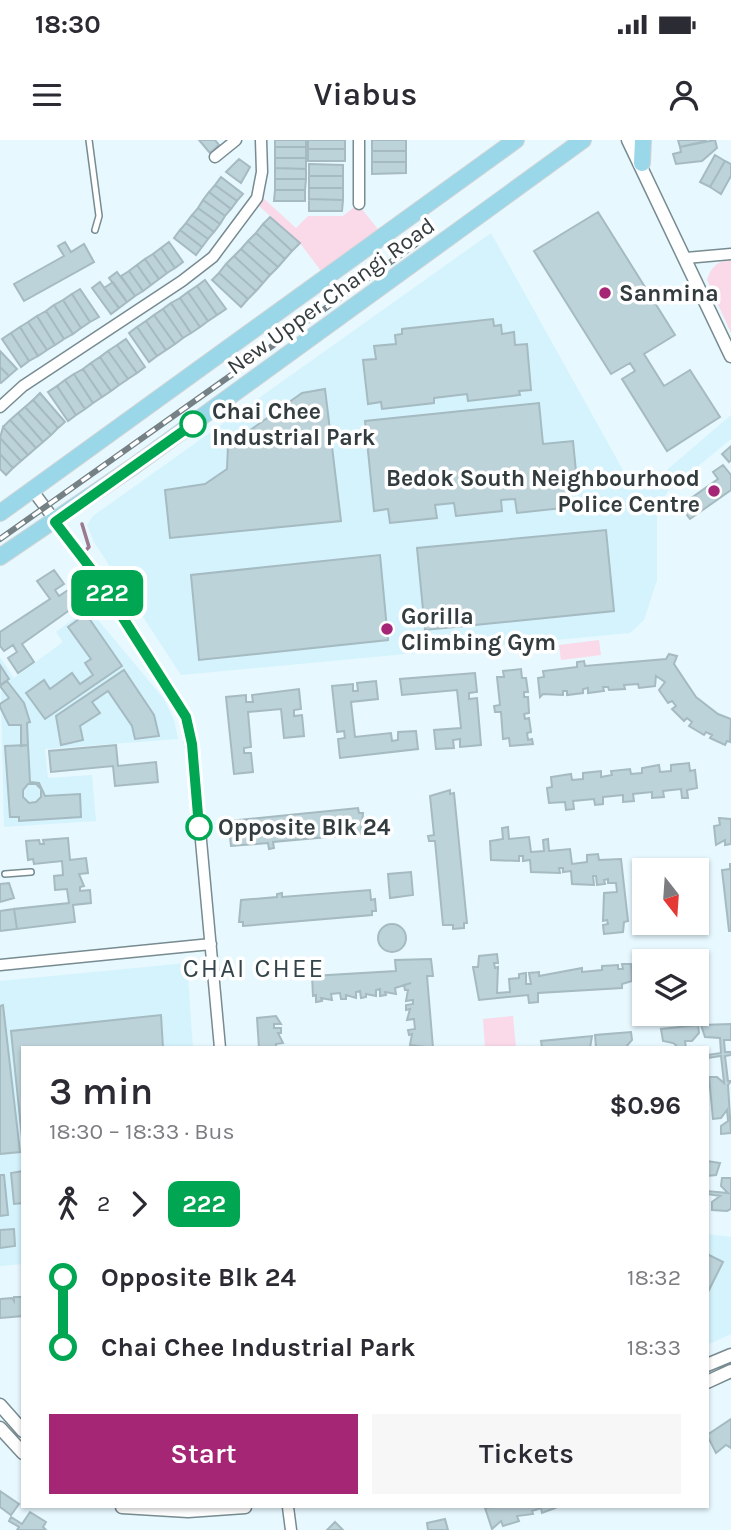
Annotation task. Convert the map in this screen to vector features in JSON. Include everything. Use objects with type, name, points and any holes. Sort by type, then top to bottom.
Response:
[{"type":"main road","name":"New Upper Changi Road","points":[[0,513],[516,140]]},
{"type":"main road","name":"New Upper Changi Road","points":[[0,557],[53,523],[583,140]]},
{"type":"main road","points":[[642,163],[643,140]]},
{"type":"street","points":[[215,157],[236,140]]},
{"type":"street","points":[[0,407],[23,386],[182,281],[213,257],[257,198],[262,172],[261,140]]},
{"type":"street","points":[[359,140],[359,204]]},
{"type":"street","points":[[628,140],[642,163],[731,356]]},
{"type":"street","points":[[687,258],[731,254]]},
{"type":"street","points":[[31,492],[95,574],[186,717],[194,764],[214,1046]]},
{"type":"street","points":[[0,965],[208,944]]},
{"type":"street","points":[[208,944],[220,1046]]},
{"type":"street","points":[[709,1364],[731,1355]]},
{"type":"street","points":[[709,1381],[731,1371]]},
{"type":"street","points":[[0,1405],[21,1428]]},
{"type":"street","points":[[0,1428],[21,1451]]},
{"type":"street","points":[[138,1508],[188,1511],[231,1508]]},
{"type":"street","points":[[288,1508],[291,1530]]},
{"type":"lane","points":[[89,140],[99,216],[95,230]]},
{"type":"lane","points":[[5,874],[31,872]]},
{"type":"shaded area","points":[[262,197],[296,228],[308,216],[343,216],[358,204],[381,233],[324,275],[300,243],[258,205]]},
{"type":"shaded area","points":[[491,233],[628,479],[639,484],[654,481],[731,415],[731,439],[668,491],[657,509],[657,580],[644,620],[630,633],[181,675],[94,542],[87,525],[93,516]]},
{"type":"shaded area","points":[[731,260],[731,333],[707,280],[715,265]]},
{"type":"shaded area","points":[[88,608],[164,699],[174,720],[178,739],[45,749],[48,778],[92,775],[96,821],[4,827],[0,657],[14,678],[63,642],[56,632]]},
{"type":"shaded area","points":[[599,640],[601,655],[561,660],[559,645]]},
{"type":"shaded area","points":[[187,963],[193,1046],[21,1046],[21,1264],[0,1266],[0,981]]},
{"type":"shaded area","points":[[513,1016],[516,1046],[485,1046],[483,1019]]},
{"type":"shaded area","points":[[709,1234],[731,1237],[731,1334],[709,1344]]},
{"type":"building","points":[[199,140],[215,140],[219,145],[210,153]]},
{"type":"building","points":[[275,140],[306,140],[306,147],[275,147]]},
{"type":"building","points":[[308,140],[345,140],[345,149],[308,149]]},
{"type":"building","points":[[372,140],[406,140],[406,151],[372,151]]},
{"type":"building","points":[[678,140],[705,140],[706,141],[680,147]]},
{"type":"building","points":[[715,140],[717,148],[702,161],[676,164],[673,154],[681,152],[680,147]]},
{"type":"building","points":[[275,147],[306,147],[306,158],[275,158]]},
{"type":"building","points":[[308,149],[345,149],[345,161],[308,161]]},
{"type":"building","points":[[372,151],[406,151],[406,162],[372,162]]},
{"type":"building","points":[[715,155],[725,161],[710,187],[700,182]]},
{"type":"building","points":[[275,158],[306,158],[306,169],[275,168]]},
{"type":"building","points":[[239,159],[250,167],[241,183],[226,172]]},
{"type":"building","points":[[725,161],[731,164],[731,176],[721,194],[710,187]]},
{"type":"building","points":[[372,162],[406,162],[406,173],[372,174]]},
{"type":"building","points":[[309,164],[343,165],[343,176],[309,176]]},
{"type":"building","points":[[275,168],[306,169],[306,179],[275,179]]},
{"type":"building","points":[[309,176],[343,176],[343,188],[309,188]]},
{"type":"building","points":[[221,177],[243,194],[237,201],[215,185]]},
{"type":"building","points":[[275,179],[306,179],[305,190],[275,190]]},
{"type":"building","points":[[215,185],[237,201],[231,209],[209,192]]},
{"type":"building","points":[[309,188],[343,188],[343,200],[309,199]]},
{"type":"building","points":[[275,190],[305,190],[305,201],[274,201]]},
{"type":"building","points":[[209,192],[231,209],[225,216],[203,200]]},
{"type":"building","points":[[309,199],[343,200],[342,211],[309,211]]},
{"type":"building","points":[[203,200],[225,216],[220,224],[198,208]]},
{"type":"building","points":[[198,208],[220,224],[214,232],[192,215]]},
{"type":"building","name":"Sanmina","points":[[598,212],[675,335],[644,354],[664,386],[690,370],[720,417],[667,451],[622,379],[635,371],[630,363],[611,374],[534,251]]},
{"type":"building","points":[[192,215],[214,232],[208,239],[186,223]]},
{"type":"building","points":[[270,217],[300,243],[292,251],[263,224]]},
{"type":"building","points":[[186,223],[208,239],[202,247],[180,230]]},
{"type":"building","points":[[263,224],[292,251],[285,259],[256,233]]},
{"type":"building","points":[[180,230],[202,247],[196,255],[174,238]]},
{"type":"building","points":[[256,233],[285,259],[278,267],[248,241]]},
{"type":"building","points":[[248,241],[278,267],[270,275],[241,249]]},
{"type":"building","points":[[65,242],[71,252],[84,244],[94,262],[24,301],[14,284],[64,256],[58,246]]},
{"type":"building","points":[[169,242],[183,262],[175,268],[161,248]]},
{"type":"building","points":[[161,248],[175,268],[167,273],[153,254]]},
{"type":"building","points":[[241,249],[270,275],[263,283],[234,256]]},
{"type":"building","points":[[153,254],[167,273],[159,279],[145,259]]},
{"type":"building","points":[[234,256],[263,283],[256,291],[226,264]]},
{"type":"building","points":[[145,259],[159,279],[151,285],[137,265]]},
{"type":"building","points":[[226,264],[256,291],[248,299],[219,273]]},
{"type":"building","points":[[137,265],[151,285],[143,291],[129,271]]},
{"type":"building","points":[[129,271],[143,291],[135,296],[121,276]]},
{"type":"building","points":[[117,272],[135,296],[127,302],[109,278]]},
{"type":"building","points":[[219,273],[248,299],[241,307],[212,280]]},
{"type":"building","points":[[205,280],[226,309],[217,315],[197,286]]},
{"type":"building","points":[[100,282],[119,308],[111,314],[92,288]]},
{"type":"building","points":[[113,282],[127,302],[119,308],[104,288]]},
{"type":"building","points":[[197,286],[217,315],[208,321],[188,292]]},
{"type":"building","points":[[80,289],[99,317],[90,322],[72,294]]},
{"type":"building","points":[[188,292],[208,321],[200,327],[180,298]]},
{"type":"building","points":[[72,294],[90,322],[81,328],[63,300]]},
{"type":"building","points":[[180,298],[200,327],[191,333],[171,303]]},
{"type":"building","points":[[63,300],[81,328],[73,334],[54,305]]},
{"type":"building","points":[[171,303],[191,333],[183,338],[163,309]]},
{"type":"building","points":[[54,305],[73,334],[64,339],[46,311]]},
{"type":"building","points":[[163,309],[183,338],[175,344],[154,315]]},
{"type":"building","points":[[46,311],[64,339],[55,345],[37,316]]},
{"type":"building","points":[[154,315],[175,344],[166,350],[146,321]]},
{"type":"building","points":[[37,316],[55,345],[47,350],[28,322]]},
{"type":"building","points":[[493,319],[494,326],[501,325],[502,334],[514,332],[515,345],[527,344],[531,390],[519,391],[520,395],[468,401],[467,394],[434,398],[434,403],[382,409],[381,402],[368,404],[363,360],[376,359],[374,346],[396,344],[395,335],[402,334],[402,329]]},
{"type":"building","points":[[146,321],[166,350],[157,356],[137,327]]},
{"type":"building","points":[[28,322],[47,350],[38,356],[20,327]]},
{"type":"building","points":[[20,327],[38,356],[29,361],[11,333]]},
{"type":"building","points":[[137,327],[157,356],[149,362],[129,333]]},
{"type":"building","points":[[11,333],[29,361],[21,367],[2,339]]},
{"type":"building","points":[[126,339],[145,367],[137,373],[117,345]]},
{"type":"building","points":[[117,345],[137,373],[128,379],[108,351]]},
{"type":"building","points":[[0,351],[17,369],[9,376],[0,367]]},
{"type":"building","points":[[108,351],[128,379],[119,385],[100,357]]},
{"type":"building","points":[[100,357],[119,385],[111,391],[91,363]]},
{"type":"building","points":[[91,363],[111,391],[102,397],[83,369]]},
{"type":"building","points":[[0,367],[9,376],[1,383],[0,382]]},
{"type":"building","points":[[83,369],[102,397],[93,403],[74,374]]},
{"type":"building","points":[[74,374],[93,403],[85,409],[65,380]]},
{"type":"building","points":[[65,380],[85,409],[76,415],[57,386]]},
{"type":"building","points":[[57,386],[76,415],[68,421],[48,392]]},
{"type":"building","points":[[325,389],[341,521],[170,538],[165,490],[205,484],[227,469],[228,446],[302,393]]},
{"type":"building","points":[[40,393],[65,422],[58,428],[33,400]]},
{"type":"building","points":[[33,400],[58,428],[51,435],[25,407]]},
{"type":"building","points":[[539,403],[543,444],[573,441],[578,492],[571,493],[572,507],[517,513],[515,499],[501,500],[502,511],[456,516],[454,503],[435,505],[437,518],[390,523],[388,509],[374,511],[365,421]]},
{"type":"building","points":[[25,407],[51,435],[43,442],[18,413]]},
{"type":"building","points":[[18,413],[43,442],[36,448],[10,420]]},
{"type":"building","points":[[10,420],[36,448],[28,455],[3,427]]},
{"type":"building","points":[[3,427],[28,455],[21,461],[0,438]]},
{"type":"building","points":[[0,438],[21,461],[13,468],[0,454]]},
{"type":"building","points":[[731,446],[731,460],[729,462],[722,454]]},
{"type":"building","points":[[0,454],[13,468],[6,475],[0,469]]},
{"type":"building","points":[[723,465],[731,475],[731,490],[690,519],[680,506],[718,479],[713,472]]},
{"type":"building","points":[[606,530],[614,611],[425,630],[417,548]]},
{"type":"building","points":[[380,555],[388,640],[199,660],[191,575]]},
{"type":"building","points":[[54,570],[64,584],[55,590],[59,596],[68,590],[78,604],[22,644],[34,662],[18,673],[8,658],[17,652],[13,645],[4,651],[0,646],[0,632],[50,599],[37,581]]},
{"type":"building","points":[[86,614],[122,666],[45,719],[26,693],[44,680],[50,689],[72,673],[80,684],[93,675],[85,663],[91,659],[68,627]]},
{"type":"building","points":[[669,654],[677,656],[674,664],[696,697],[718,714],[731,719],[730,742],[727,741],[725,745],[710,738],[712,735],[706,732],[704,735],[689,726],[692,722],[687,718],[684,721],[672,709],[676,706],[672,701],[668,703],[659,690],[665,682],[656,676],[655,686],[639,688],[638,684],[624,685],[625,689],[609,690],[608,687],[603,687],[604,691],[588,693],[588,688],[583,689],[583,693],[567,695],[567,691],[563,691],[563,695],[543,694],[540,697],[538,678],[544,677],[543,671],[577,667],[577,662],[584,661],[585,666],[666,659]]},
{"type":"building","points":[[0,665],[9,679],[0,685]]},
{"type":"building","points":[[521,669],[522,678],[526,678],[528,692],[524,692],[524,697],[528,697],[529,713],[524,714],[525,719],[529,718],[531,732],[527,733],[528,740],[532,739],[533,744],[510,746],[509,738],[503,739],[501,712],[495,712],[494,706],[500,705],[497,677],[504,677],[503,671]]},
{"type":"building","points":[[124,670],[154,715],[159,736],[135,739],[132,726],[108,691],[92,702],[100,713],[80,726],[83,740],[61,745],[56,716]]},
{"type":"building","points":[[475,673],[477,692],[469,693],[469,699],[477,698],[481,745],[460,747],[460,739],[453,740],[454,748],[436,749],[434,730],[461,728],[457,690],[402,695],[400,679]]},
{"type":"building","points":[[7,681],[24,703],[30,722],[27,723],[28,745],[21,746],[21,725],[9,725],[0,707],[0,704],[9,698],[0,686]]},
{"type":"building","points":[[376,681],[378,699],[351,702],[355,737],[391,733],[392,741],[398,740],[398,732],[416,731],[418,749],[340,758],[338,739],[345,738],[344,731],[337,732],[332,686],[353,684],[353,691],[358,691],[357,683]]},
{"type":"building","points":[[299,689],[301,709],[294,710],[294,716],[302,715],[304,736],[284,738],[281,709],[248,712],[251,747],[244,748],[244,753],[251,753],[253,772],[234,774],[226,697],[246,695],[246,702],[253,702],[252,695]]},
{"type":"building","points":[[28,745],[30,782],[39,783],[45,796],[80,794],[81,817],[19,821],[19,817],[10,817],[5,746]],"holes":[[[28,784],[36,784],[41,789],[41,797],[36,802],[29,803],[23,797],[23,790]]]},
{"type":"building","points":[[116,745],[118,766],[156,762],[158,782],[115,786],[113,766],[51,772],[49,751]]},
{"type":"building","points":[[689,763],[690,771],[695,770],[697,788],[687,790],[688,798],[682,798],[681,789],[663,791],[664,797],[652,798],[652,792],[633,794],[634,801],[623,802],[623,795],[603,797],[603,804],[595,805],[594,799],[573,801],[574,809],[566,810],[565,802],[549,803],[547,788],[552,787],[551,777],[571,774],[572,780],[583,779],[583,773],[601,771],[601,777],[612,775],[611,771],[630,769],[631,774],[642,773],[642,768],[659,765],[660,772],[671,771],[671,765]]},
{"type":"building","points":[[450,790],[450,794],[454,793],[467,923],[464,923],[464,928],[453,929],[453,925],[443,925],[435,841],[429,841],[428,836],[434,835],[430,796]]},
{"type":"building","points":[[358,808],[359,813],[363,813],[361,834],[273,842],[274,848],[269,849],[268,843],[231,846],[230,837],[227,837],[229,821]]},
{"type":"building","points":[[719,818],[731,819],[731,844],[725,845],[725,840],[716,845],[714,826],[720,825]]},
{"type":"building","points":[[508,827],[509,839],[529,837],[531,852],[544,851],[543,840],[548,839],[549,851],[570,849],[572,864],[587,862],[587,855],[598,854],[599,860],[621,859],[628,921],[624,922],[623,932],[604,934],[603,925],[608,924],[607,920],[603,921],[604,893],[617,892],[616,883],[608,883],[608,879],[604,880],[605,884],[597,885],[596,876],[593,876],[594,885],[572,884],[571,871],[563,872],[563,868],[559,868],[560,873],[531,872],[530,860],[523,861],[523,856],[519,856],[519,861],[491,860],[490,841],[503,839],[502,828]]},
{"type":"building","points":[[68,838],[70,860],[86,858],[88,873],[79,874],[84,886],[80,887],[80,891],[90,890],[91,903],[73,905],[75,922],[17,929],[14,909],[69,903],[67,889],[55,890],[54,876],[63,875],[62,861],[34,864],[33,859],[28,860],[26,841],[39,840],[40,844],[44,844],[43,840]]},
{"type":"building","points":[[730,864],[731,931],[729,931],[722,870],[730,869]]},
{"type":"building","points":[[411,872],[413,895],[390,898],[388,874]]},
{"type":"building","points":[[9,883],[14,898],[0,902],[0,884]]},
{"type":"building","points":[[370,890],[371,900],[375,899],[376,911],[372,911],[372,915],[243,926],[243,922],[239,922],[241,900],[277,897],[277,894],[282,893],[282,897]]},
{"type":"building","points":[[14,909],[17,929],[0,931],[0,911]]},
{"type":"building","points":[[392,924],[402,928],[406,938],[402,948],[392,952],[382,948],[378,938],[382,928]]},
{"type":"building","points":[[497,954],[498,963],[494,963],[495,968],[498,967],[497,993],[510,992],[509,979],[519,978],[519,974],[526,973],[526,984],[531,984],[529,973],[539,972],[539,976],[582,968],[582,972],[602,970],[602,966],[618,965],[618,969],[623,969],[622,964],[631,964],[632,981],[622,984],[622,988],[538,993],[538,1002],[529,1003],[528,995],[479,1000],[473,967],[478,967],[479,956]]},
{"type":"building","points":[[431,959],[433,976],[427,976],[433,1046],[410,1045],[412,1034],[409,1035],[408,1030],[415,1029],[414,1019],[407,1020],[410,1009],[406,1010],[406,1005],[413,1004],[413,1000],[406,1001],[408,990],[405,990],[404,985],[395,988],[396,994],[385,992],[386,995],[380,996],[380,989],[376,990],[376,996],[366,994],[366,997],[361,998],[360,991],[356,992],[356,998],[346,995],[346,999],[341,999],[340,993],[331,994],[332,1000],[321,998],[322,1001],[316,1002],[312,976],[396,971],[395,960]]},
{"type":"building","points":[[3,1005],[20,1152],[0,1154],[0,1006]]},
{"type":"building","points":[[161,1015],[163,1046],[21,1046],[21,1128],[11,1031]]},
{"type":"building","points":[[276,1016],[281,1024],[274,1024],[274,1028],[281,1028],[281,1033],[278,1033],[283,1043],[276,1046],[259,1046],[257,1018]]},
{"type":"building","points":[[731,1024],[731,1040],[724,1040],[725,1052],[731,1052],[731,1055],[725,1056],[728,1081],[731,1081],[728,1085],[731,1133],[721,1134],[721,1126],[728,1121],[727,1110],[721,1118],[713,1119],[709,1077],[717,1077],[724,1083],[721,1056],[709,1058],[709,1055],[721,1053],[720,1038],[705,1037],[701,1026]]},
{"type":"building","points":[[698,1026],[699,1033],[692,1041],[685,1041],[686,1046],[675,1046],[663,1041],[661,1029]]},
{"type":"building","points":[[631,1032],[632,1040],[627,1046],[596,1046],[595,1035]]},
{"type":"building","points":[[592,1036],[590,1046],[542,1046],[541,1041]]},
{"type":"building","points":[[709,1161],[720,1163],[716,1175],[709,1176]]},
{"type":"building","points":[[21,1171],[21,1203],[14,1204],[11,1173]]},
{"type":"building","points":[[0,1175],[4,1175],[8,1215],[0,1216]]},
{"type":"building","points":[[722,1178],[731,1178],[731,1209],[727,1211],[712,1210],[712,1202],[720,1196],[709,1194],[709,1191],[728,1193],[721,1186]]},
{"type":"building","points":[[14,1229],[15,1246],[0,1248],[0,1230]]},
{"type":"building","points":[[709,1255],[723,1262],[709,1290]]},
{"type":"building","points":[[14,1297],[21,1297],[21,1316],[0,1318],[0,1299],[12,1298],[14,1301]]},
{"type":"building","points":[[731,1419],[731,1448],[726,1445],[716,1453],[709,1434]]},
{"type":"building","points":[[0,1491],[19,1504],[11,1515],[0,1507]]},
{"type":"building","points":[[485,1508],[541,1508],[532,1511],[533,1514],[517,1516],[519,1521],[503,1526],[501,1521],[492,1529]]},
{"type":"building","points":[[541,1508],[555,1508],[542,1513]]},
{"type":"building","points":[[30,1512],[46,1522],[43,1527],[46,1530],[17,1530],[19,1527],[9,1521],[11,1517],[22,1524]]},
{"type":"building","points":[[445,1519],[448,1530],[428,1530],[427,1523]]},
{"type":"building","points":[[335,1522],[343,1530],[327,1530]]},
{"type":"waterway","points":[[82,524],[89,547],[85,551]]},
{"type":"railway","points":[[0,539],[416,244]]},
{"type":"bus line","name":"222","points":[[193,424],[55,522],[95,574],[172,691],[186,717],[192,744],[199,827]]},
{"type":"place","name":"Sanmina","points":[[605,293]]},
{"type":"place","name":"Chai Chee Industrial Park","points":[[193,424]]},
{"type":"place","name":"Bedok South Neighbourhood Police Centre","points":[[714,491]]},
{"type":"place","name":"Gorilla Climbing Gym","points":[[387,629]]},
{"type":"place","name":"Opposite Blk 24","points":[[199,827]]},
{"type":"district","name":"CHAI CHEE","points":[[254,968]]}]
